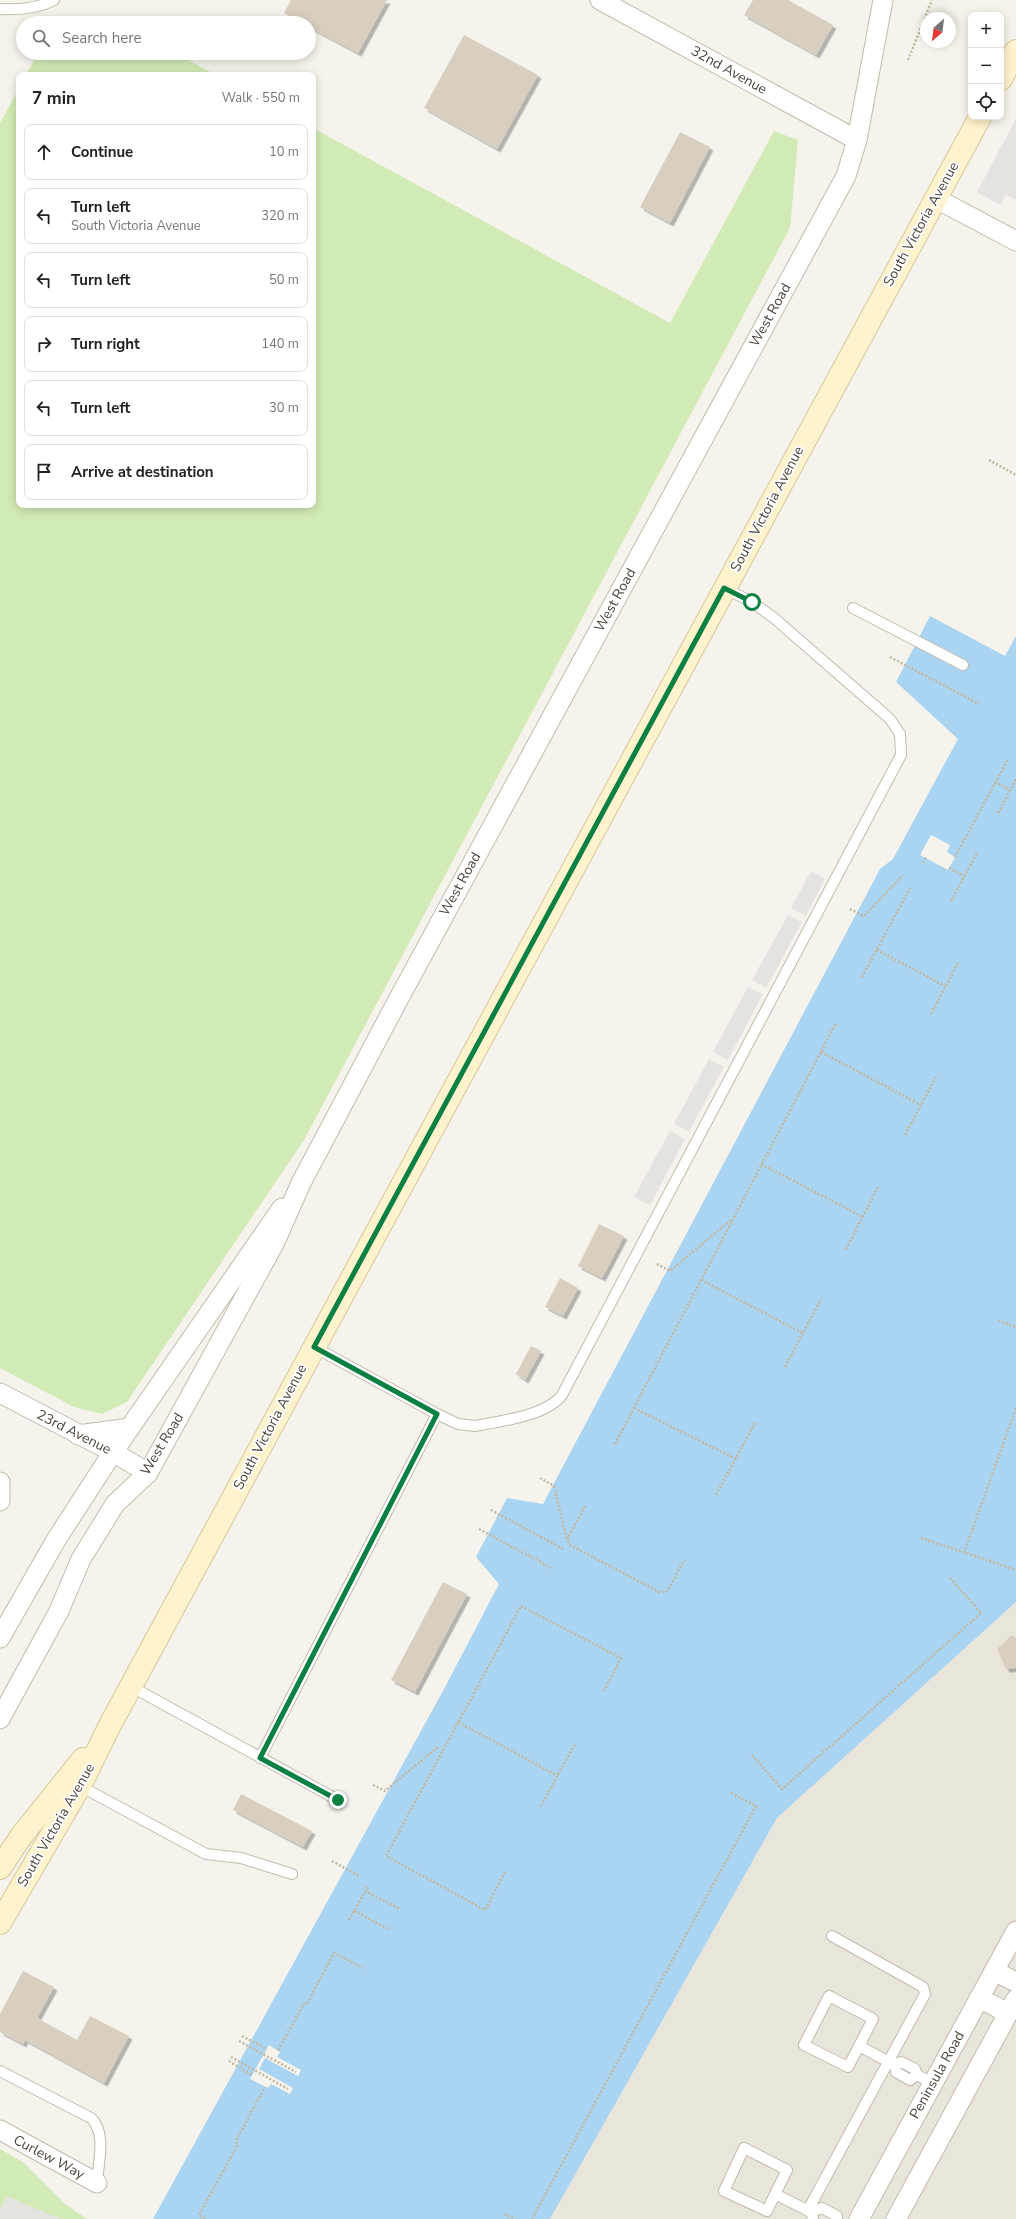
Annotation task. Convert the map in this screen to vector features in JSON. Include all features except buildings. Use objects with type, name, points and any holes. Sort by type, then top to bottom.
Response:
[{"type":"street","name":"32nd Avenue","points":[[600,0],[858,140]]},
{"type":"street","name":"West Road","points":[[0,1719],[59,1611],[84,1556],[115,1504],[148,1473],[275,1242],[301,1183],[398,1000],[846,176],[858,140],[883,0]]},
{"type":"street","points":[[1004,73],[1016,51]]},
{"type":"street","name":"South Victoria Avenue","points":[[0,1923],[80,1786],[110,1725],[978,120]]},
{"type":"street","points":[[935,198],[1016,241]]},
{"type":"street","name":"West Road","points":[[0,1638],[56,1540],[113,1452],[262,1235],[301,1183]]},
{"type":"street","name":"23rd Avenue","points":[[0,1393],[113,1452],[148,1473]]},
{"type":"street","points":[[78,1435],[130,1428]]},
{"type":"street","points":[[0,1482],[0,1501]]},
{"type":"street","name":"South Victoria Avenue","points":[[0,1868],[22,1835],[110,1725]]},
{"type":"street","name":"Peninsula Road","points":[[859,2219],[924,2079],[979,1998],[1016,1931]]},
{"type":"street","points":[[994,1971],[1016,1982]]},
{"type":"street","points":[[896,2219],[1012,2006],[979,1998]]},
{"type":"street","name":"Curlew Way","points":[[0,2130],[97,2183]]},
{"type":"lane","points":[[0,9],[16,10],[30,8],[44,5],[54,0]]},
{"type":"lane","points":[[314,1347],[458,1424],[475,1426],[540,1411],[552,1405],[562,1395],[900,760],[901,738],[890,719],[774,618],[752,602],[724,588]]},
{"type":"lane","points":[[853,608],[963,665]]},
{"type":"lane","points":[[260,1758],[437,1414]]},
{"type":"lane","points":[[132,1686],[338,1800]]},
{"type":"lane","points":[[80,1786],[206,1854],[241,1858],[292,1874]]},
{"type":"lane","points":[[811,2214],[891,2063],[925,1994],[923,1987],[832,1936]]},
{"type":"lane","points":[[829,1996],[873,2019],[859,2046],[848,2067],[804,2045],[829,1996]]},
{"type":"lane","points":[[859,2046],[891,2063],[901,2062],[915,2069],[924,2079]]},
{"type":"lane","points":[[0,2071],[91,2118],[97,2124],[100,2134],[97,2183]]},
{"type":"lane","points":[[744,2148],[787,2170],[775,2194],[767,2211],[724,2190],[744,2148]]},
{"type":"lane","points":[[775,2194],[811,2214]]},
{"type":"lane","points":[[811,2214],[822,2208],[837,2216],[837,2219]]},
{"type":"path","points":[[908,60],[932,0]]},
{"type":"path","points":[[989,460],[1016,474]]},
{"type":"path","points":[[890,657],[979,704]]},
{"type":"path","points":[[955,856],[1008,759]]},
{"type":"path","points":[[998,813],[1016,779]]},
{"type":"path","points":[[995,782],[1010,790]]},
{"type":"path","points":[[951,901],[977,853]]},
{"type":"path","points":[[923,863],[926,858]]},
{"type":"path","points":[[949,868],[964,876]]},
{"type":"path","points":[[850,909],[864,916],[903,875]]},
{"type":"path","points":[[862,977],[910,888]]},
{"type":"path","points":[[877,950],[945,986]]},
{"type":"path","points":[[931,1014],[959,960]]},
{"type":"path","points":[[615,1444],[836,1023]]},
{"type":"path","points":[[821,1052],[921,1105]]},
{"type":"path","points":[[905,1135],[936,1077]]},
{"type":"path","points":[[762,1164],[862,1216]]},
{"type":"path","points":[[846,1249],[878,1186]]},
{"type":"path","points":[[657,1264],[670,1271],[734,1218]]},
{"type":"path","points":[[701,1280],[803,1333]]},
{"type":"path","points":[[785,1367],[821,1299]]},
{"type":"path","points":[[998,1321],[1016,1327]]},
{"type":"path","points":[[634,1408],[736,1459]]},
{"type":"path","points":[[964,1553],[1016,1408]]},
{"type":"path","points":[[716,1495],[755,1423]]},
{"type":"path","points":[[540,1478],[554,1486],[556,1490],[567,1540],[570,1545],[660,1592],[666,1592],[669,1589],[684,1560]]},
{"type":"path","points":[[567,1540],[585,1506]]},
{"type":"path","points":[[491,1510],[565,1550]]},
{"type":"path","points":[[480,1529],[553,1569]]},
{"type":"path","points":[[921,1538],[1016,1570]]},
{"type":"path","points":[[752,1755],[782,1789],[981,1613],[950,1578]]},
{"type":"path","points":[[505,1872],[485,1910],[386,1856],[521,1606],[621,1658],[604,1691]]},
{"type":"path","points":[[458,1722],[558,1776]]},
{"type":"path","points":[[541,1806],[575,1744]]},
{"type":"path","points":[[373,1785],[385,1792],[438,1747]]},
{"type":"path","points":[[532,2219],[756,1806],[731,1792]]},
{"type":"path","points":[[332,1861],[359,1876]]},
{"type":"path","points":[[349,1920],[368,1887]]},
{"type":"path","points":[[365,1890],[400,1909]]},
{"type":"path","points":[[354,1911],[390,1930]]},
{"type":"path","points":[[278,2050],[304,2004],[308,2002],[334,1953],[363,1968]]},
{"type":"path","points":[[242,2036],[267,2049]]},
{"type":"path","points":[[239,2041],[296,2072]]},
{"type":"path","points":[[231,2058],[288,2089]]},
{"type":"path","points":[[229,2062],[252,2074]]},
{"type":"path","points":[[205,2219],[199,2215],[237,2146],[236,2141],[265,2087]]},
{"type":"path","points":[[504,2214],[514,2219]]},
{"type":"shaded area","points":[[1016,119],[1016,200],[1006,195],[1000,205],[977,192]]},
{"type":"shaded area","points":[[811,871],[825,879],[806,916],[791,908]]},
{"type":"shaded area","points":[[788,915],[802,922],[766,988],[752,980]]},
{"type":"shaded area","points":[[748,987],[763,994],[728,1060],[713,1052]]},
{"type":"shaded area","points":[[709,1059],[724,1067],[689,1132],[674,1124]]},
{"type":"shaded area","points":[[670,1131],[685,1139],[650,1205],[634,1197]]},
{"type":"shaded area","points":[[1016,1602],[1016,2219],[550,2219],[777,1818]]},
{"type":"shaded area","points":[[7,2196],[60,2219],[0,2219],[0,2209]]},
{"type":"green space","points":[[34,60],[188,60],[210,72],[28,72]]},
{"type":"green space","points":[[16,94],[16,508],[316,508],[316,130],[670,323],[774,131],[798,140],[790,228],[304,1140],[127,1402],[102,1414],[74,1407],[0,1368],[0,123]]},
{"type":"green space","points":[[0,2149],[23,2162],[65,2204],[87,2219],[0,2219]]},
{"type":"water","points":[[930,616],[1005,656],[1016,636],[1016,1602],[777,1818],[550,2219],[153,2219],[444,1689],[499,1584],[476,1557],[507,1498],[543,1504],[880,869],[893,859],[958,739],[896,682]]},
{"type":"pier","points":[[931,835],[950,845],[947,852],[955,857],[948,870],[920,855]]},
{"type":"pier","points":[[269,2045],[280,2052],[277,2057],[301,2070],[298,2076],[265,2058],[259,2069],[293,2088],[290,2094],[271,2084],[268,2088],[250,2079]]},
{"type":"route","points":[[338,1800],[260,1758],[437,1414],[314,1347],[724,588],[752,602]]}]
